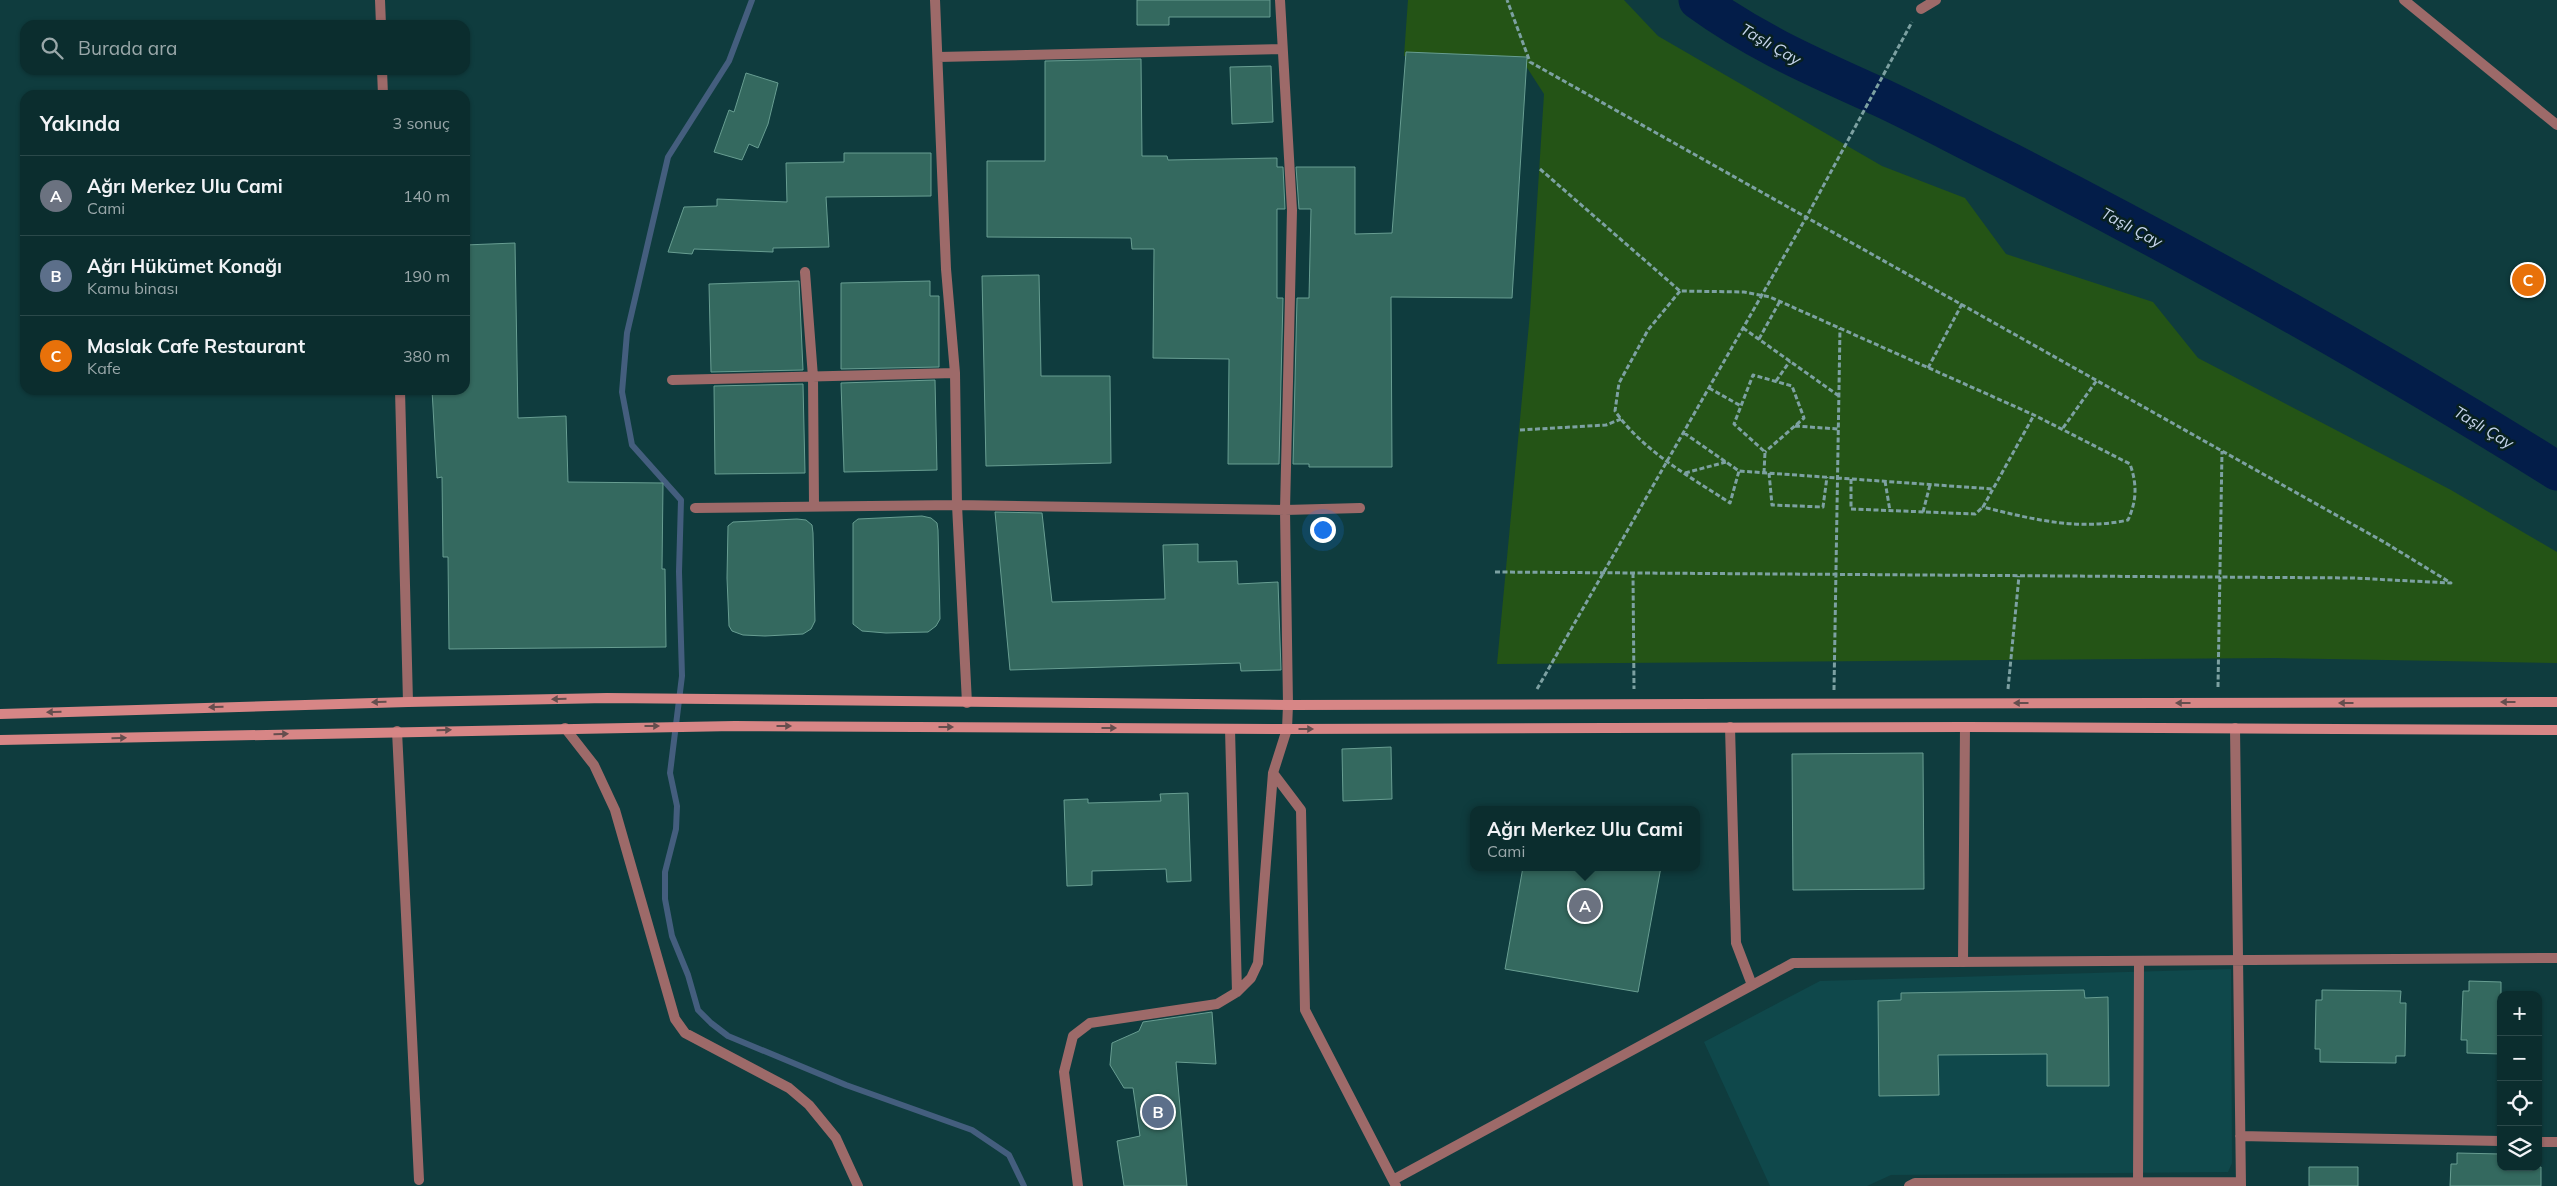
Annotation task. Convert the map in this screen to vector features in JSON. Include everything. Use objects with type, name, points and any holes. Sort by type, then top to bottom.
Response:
[{"type":"main road","points":[[0,714],[607,698],[1288,705],[2557,702]]},
{"type":"main road","points":[[0,740],[735,726],[1230,729],[1965,727],[2557,730]]},
{"type":"street","points":[[380,0],[380,20]]},
{"type":"street","points":[[935,0],[946,269],[955,373],[957,505],[967,703]]},
{"type":"street","points":[[1078,1186],[1064,1072],[1073,1036],[1090,1023],[1217,1004],[1237,992],[1251,978],[1258,964],[1273,773],[1287,729],[1288,705],[1285,510],[1292,210],[1280,0]]},
{"type":"street","points":[[1921,9],[1936,0]]},
{"type":"street","points":[[2404,0],[2557,125]]},
{"type":"street","points":[[938,57],[1282,49]]},
{"type":"street","points":[[382,75],[383,90]]},
{"type":"street","points":[[805,272],[813,377],[814,506]]},
{"type":"street","points":[[672,380],[955,373]]},
{"type":"street","points":[[400,395],[408,702]]},
{"type":"street","points":[[695,508],[957,505],[1285,510],[1360,508]]},
{"type":"street","points":[[1730,727],[1736,943],[1752,985]]},
{"type":"street","points":[[1963,962],[1965,727]]},
{"type":"street","points":[[565,728],[594,765],[615,810],[675,1019],[685,1033],[789,1088],[809,1105],[836,1138],[858,1186]]},
{"type":"street","points":[[1909,1186],[1915,1183],[2027,1184],[2138,1182],[2241,1184],[2235,728]]},
{"type":"street","points":[[1230,729],[1237,992]]},
{"type":"street","points":[[397,731],[419,1180]]},
{"type":"street","points":[[1273,773],[1301,810],[1305,1010],[1394,1183],[1793,963],[2557,958]]},
{"type":"street","points":[[2138,1182],[2139,961]]},
{"type":"street","points":[[2240,1136],[2497,1141]]},
{"type":"street","points":[[2542,1142],[2557,1142]]},
{"type":"path","points":[[1495,572],[2353,578],[2451,583],[2384,542],[1530,62],[1506,0]]},
{"type":"path","points":[[1527,705],[1744,328],[1911,23]]},
{"type":"path","points":[[1540,169],[1680,291],[1711,290],[1762,295],[1780,301],[2063,428],[2130,464],[2136,481],[2134,507],[2128,520],[2106,525],[2068,525],[1982,507]]},
{"type":"path","points":[[1680,291],[1648,330],[1619,383],[1616,411],[1627,427],[1667,462],[1730,502],[1739,471]]},
{"type":"path","points":[[1759,339],[1780,301]]},
{"type":"path","points":[[1928,368],[1962,304]]},
{"type":"path","points":[[1744,328],[1839,396]]},
{"type":"path","points":[[1834,704],[1840,328]]},
{"type":"path","points":[[1776,381],[1790,361]]},
{"type":"path","points":[[1764,473],[1765,452],[1804,418],[1792,386],[1753,375],[1734,424],[1765,452]]},
{"type":"path","points":[[2063,428],[2097,380]]},
{"type":"path","points":[[1709,388],[1741,406]]},
{"type":"path","points":[[1851,479],[1851,509],[1974,514],[1982,507],[1993,489],[2034,415]]},
{"type":"path","points":[[1520,430],[1606,425],[1621,419]]},
{"type":"path","points":[[1795,426],[1838,429]]},
{"type":"path","points":[[1684,433],[1739,471],[1993,489]]},
{"type":"path","points":[[2217,703],[2222,451]]},
{"type":"path","points":[[1685,474],[1726,462]]},
{"type":"path","points":[[1769,473],[1772,505],[1823,507],[1827,478]]},
{"type":"path","points":[[1885,481],[1890,511]]},
{"type":"path","points":[[1923,512],[1930,485]]},
{"type":"path","points":[[1634,573],[1634,704]]},
{"type":"path","points":[[2006,703],[2019,576]]},
{"type":"shaded area","points":[[2231,969],[2232,1163],[2228,1172],[1891,1175],[1867,1186],[1770,1186],[1704,1042],[1820,981]]},
{"type":"green space","points":[[1408,0],[1624,0],[1658,36],[1882,166],[1965,198],[2006,254],[2153,302],[2198,358],[2451,490],[2557,552],[2557,663],[2275,658],[1497,664],[1530,313],[1544,94],[1524,63],[1404,56]]},
{"type":"building","points":[[1137,0],[1270,0],[1270,17],[1169,17],[1169,25],[1137,25]]},
{"type":"building","points":[[1406,52],[1527,57],[1512,298],[1391,297],[1392,467],[1309,467],[1309,464],[1293,464],[1297,298],[1309,298],[1311,209],[1299,209],[1296,167],[1355,167],[1355,234],[1392,233]]},
{"type":"building","points":[[1141,59],[1142,156],[1167,156],[1168,160],[1277,158],[1277,167],[1283,167],[1285,209],[1277,209],[1277,298],[1283,298],[1279,464],[1228,464],[1229,359],[1153,358],[1154,249],[1132,249],[1131,238],[987,237],[987,161],[1045,161],[1045,61]]},
{"type":"building","points":[[1271,66],[1273,122],[1232,124],[1230,67]]},
{"type":"building","points":[[746,73],[778,83],[768,124],[758,148],[749,144],[742,160],[714,152],[729,110],[734,112]]},
{"type":"building","points":[[844,153],[931,153],[931,196],[826,197],[829,247],[773,248],[773,252],[694,249],[692,254],[668,252],[684,207],[717,206],[717,199],[787,202],[786,163],[844,162]]},
{"type":"building","points":[[515,243],[518,418],[566,416],[568,482],[663,483],[662,569],[665,569],[666,647],[449,649],[448,557],[443,557],[442,477],[437,478],[432,395],[470,395],[470,245]]},
{"type":"building","points":[[1039,275],[1041,376],[1110,376],[1111,463],[986,466],[982,276]]},
{"type":"building","points":[[799,281],[803,370],[711,372],[709,284]]},
{"type":"building","points":[[930,281],[930,296],[939,296],[939,367],[841,369],[841,283]]},
{"type":"building","points":[[935,380],[937,470],[844,472],[841,383]]},
{"type":"building","points":[[803,384],[805,473],[715,474],[714,386]]},
{"type":"building","points":[[995,512],[1042,513],[1052,602],[1165,599],[1163,545],[1198,544],[1198,562],[1237,561],[1238,584],[1278,582],[1281,670],[1241,671],[1240,663],[1010,670]]},
{"type":"building","points":[[922,516],[931,518],[937,523],[940,619],[936,626],[928,632],[886,633],[862,631],[853,624],[853,523],[858,519]]},
{"type":"building","points":[[806,520],[812,525],[815,621],[811,629],[803,634],[765,636],[743,635],[732,631],[729,626],[727,578],[728,526],[733,522]]},
{"type":"building","points":[[1391,747],[1392,799],[1343,801],[1342,749]]},
{"type":"building","points":[[1923,753],[1924,889],[1793,890],[1792,754]]},
{"type":"building","points":[[1188,793],[1191,881],[1167,882],[1166,869],[1092,871],[1092,885],[1067,886],[1064,800],[1088,799],[1088,803],[1161,801],[1160,794]]},
{"type":"building","points":[[1522,871],[1660,871],[1638,992],[1505,969]]},
{"type":"building","points":[[2469,981],[2501,982],[2501,991],[2497,991],[2497,1054],[2467,1053],[2467,1040],[2461,1040],[2463,991],[2469,991]]},
{"type":"building","points":[[2084,990],[2085,998],[2108,997],[2109,1086],[2047,1086],[2047,1054],[1938,1055],[1939,1095],[1879,1096],[1878,1001],[1901,1000],[1901,993]]},
{"type":"building","points":[[2322,990],[2401,991],[2400,1003],[2406,1003],[2405,1056],[2396,1056],[2396,1063],[2320,1062],[2320,1049],[2315,1049],[2316,1000],[2322,1000]]},
{"type":"building","points":[[1212,1012],[1216,1064],[1176,1062],[1187,1186],[1124,1186],[1117,1141],[1140,1136],[1133,1088],[1124,1088],[1110,1065],[1112,1043],[1139,1031],[1143,1022]]},
{"type":"building","points":[[2457,1153],[2497,1154],[2497,1171],[2541,1171],[2541,1186],[2450,1186],[2451,1164],[2457,1164]]},
{"type":"building","points":[[2309,1167],[2358,1167],[2358,1186],[2309,1186]]},
{"type":"waterway","points":[[752,0],[729,61],[668,157],[627,333],[622,392],[632,445],[681,500],[679,572],[682,676],[670,773],[677,806],[676,829],[665,872],[665,899],[672,936],[688,975],[698,1010],[728,1036],[846,1085],[972,1130],[1009,1155],[1024,1186]]},
{"type":"waterway","name":"Taşlı Çay","points":[[1698,0],[1764,42],[1896,105],[2148,234],[2354,349],[2557,471]]},
{"type":"place","name":"Maslak Cafe Restaurant","points":[[2528,280]]},
{"type":"place","name":"Ağrı Merkez Ulu Cami","points":[[1585,906]]},
{"type":"place","name":"Ağrı Hükümet Konağı","points":[[1158,1112]]}]
